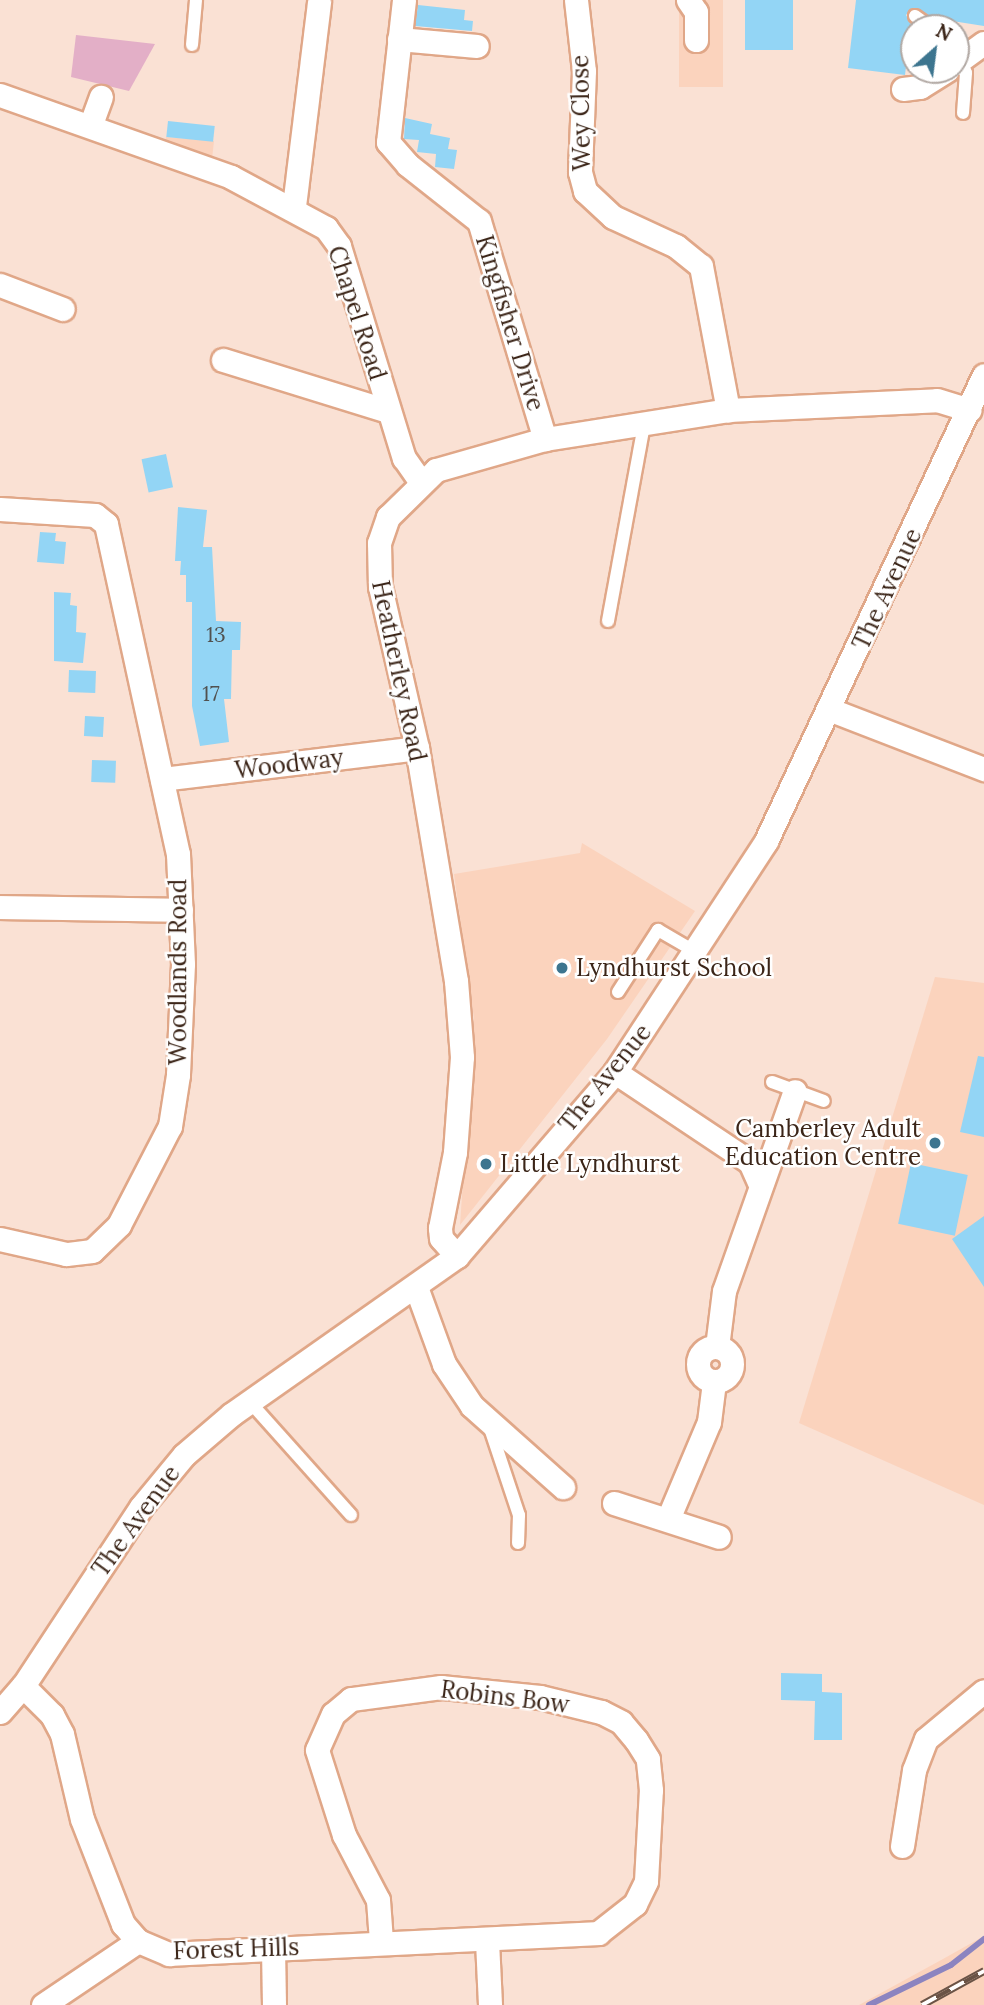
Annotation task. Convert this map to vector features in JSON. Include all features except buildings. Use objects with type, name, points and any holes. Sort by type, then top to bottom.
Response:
[{"type":"street","name":"Kingfisher Drive","points":[[404,0],[388,142],[408,165],[479,221],[545,439]]},
{"type":"street","name":"Wey Close","points":[[576,0],[584,71],[580,172],[585,191],[613,217],[676,246],[701,266],[728,410]]},
{"type":"street","points":[[688,0],[696,12],[696,40]]},
{"type":"street","points":[[294,206],[315,1]]},
{"type":"street","points":[[399,39],[477,46]]},
{"type":"street","points":[[903,89],[924,84]]},
{"type":"street","name":"Chapel Road","points":[[0,95],[91,124],[294,206],[326,228],[339,246],[404,458],[420,481]]},
{"type":"street","points":[[91,124],[101,97]]},
{"type":"street","points":[[0,285],[63,309]]},
{"type":"street","points":[[223,360],[388,411]]},
{"type":"street","name":"The Avenue","points":[[0,1712],[23,1686],[141,1507],[184,1455],[249,1401],[457,1256],[615,1072],[697,952],[766,841],[831,710],[984,375]]},
{"type":"street","name":"Heatherley Road","points":[[457,1256],[441,1238],[440,1228],[455,1152],[460,1031],[417,748],[377,560],[388,517],[420,481],[458,461],[545,439],[728,410],[937,400],[970,410]]},
{"type":"street","name":"Woodlands Road","points":[[0,509],[95,515],[106,524],[178,853],[181,910],[178,1075],[170,1126],[119,1225],[92,1251],[66,1254],[0,1239]]},
{"type":"street","points":[[831,710],[984,769]]},
{"type":"street","name":"Woodway","points":[[162,779],[417,748]]},
{"type":"street","points":[[0,906],[181,910]]},
{"type":"street","points":[[615,1072],[750,1162],[759,1182]]},
{"type":"street","points":[[668,1519],[709,1422],[714,1382],[699,1373],[698,1359],[717,1347],[716,1318],[759,1182],[795,1091]]},
{"type":"street","points":[[416,1287],[444,1364],[489,1424],[563,1487]]},
{"type":"street","points":[[614,1503],[719,1537]]},
{"type":"street","name":"Forest Hills","points":[[23,1686],[52,1715],[62,1734],[82,1819],[123,1924],[138,1941],[169,1954],[381,1941],[583,1937],[617,1920]]},
{"type":"street","name":"Robins Bow","points":[[381,1941],[378,1900],[344,1835],[317,1750],[333,1714],[351,1699],[441,1687],[577,1705],[621,1722],[636,1740],[648,1759],[651,1790],[646,1881],[635,1905],[617,1920]]},
{"type":"street","points":[[902,1846],[914,1770],[926,1739],[984,1691]]},
{"type":"street","points":[[43,2005],[138,1941]]},
{"type":"street","points":[[487,1941],[490,2005]]},
{"type":"street","points":[[273,1948],[274,2005]]},
{"type":"lane","points":[[192,45],[196,0]]},
{"type":"lane","points":[[962,113],[965,84]]},
{"type":"lane","points":[[608,621],[644,424]]},
{"type":"lane","points":[[618,992],[658,930],[697,952]]},
{"type":"lane","points":[[772,1082],[824,1101]]},
{"type":"lane","points":[[249,1401],[351,1515]]},
{"type":"lane","points":[[489,1424],[519,1515],[518,1542]]},
{"type":"shaded area","points":[[679,0],[723,0],[723,87],[679,87]]},
{"type":"shaded area","points":[[76,35],[155,44],[129,91],[71,77]]},
{"type":"shaded area","points":[[166,137],[214,141],[212,159],[165,143]]},
{"type":"shaded area","name":"Lyndhurst School","points":[[582,843],[695,911],[607,1039],[460,1225],[474,1019],[454,874],[580,853]]},
{"type":"shaded area","name":"Camberley Adult Education Centre","points":[[935,977],[984,983],[984,1505],[799,1423]]},
{"type":"shaded area","points":[[984,1936],[984,2005],[859,2005],[943,1959]]},
{"type":"waterway","points":[[869,2005],[951,1965],[984,1939]]},
{"type":"railway","points":[[922,2005],[984,1971]]},
{"type":"place","name":"Lyndhurst School","points":[[562,968]]},
{"type":"place","name":"Camberley Adult Education Centre","points":[[935,1143]]},
{"type":"place","name":"Little Lyndhurst","points":[[486,1164]]}]
